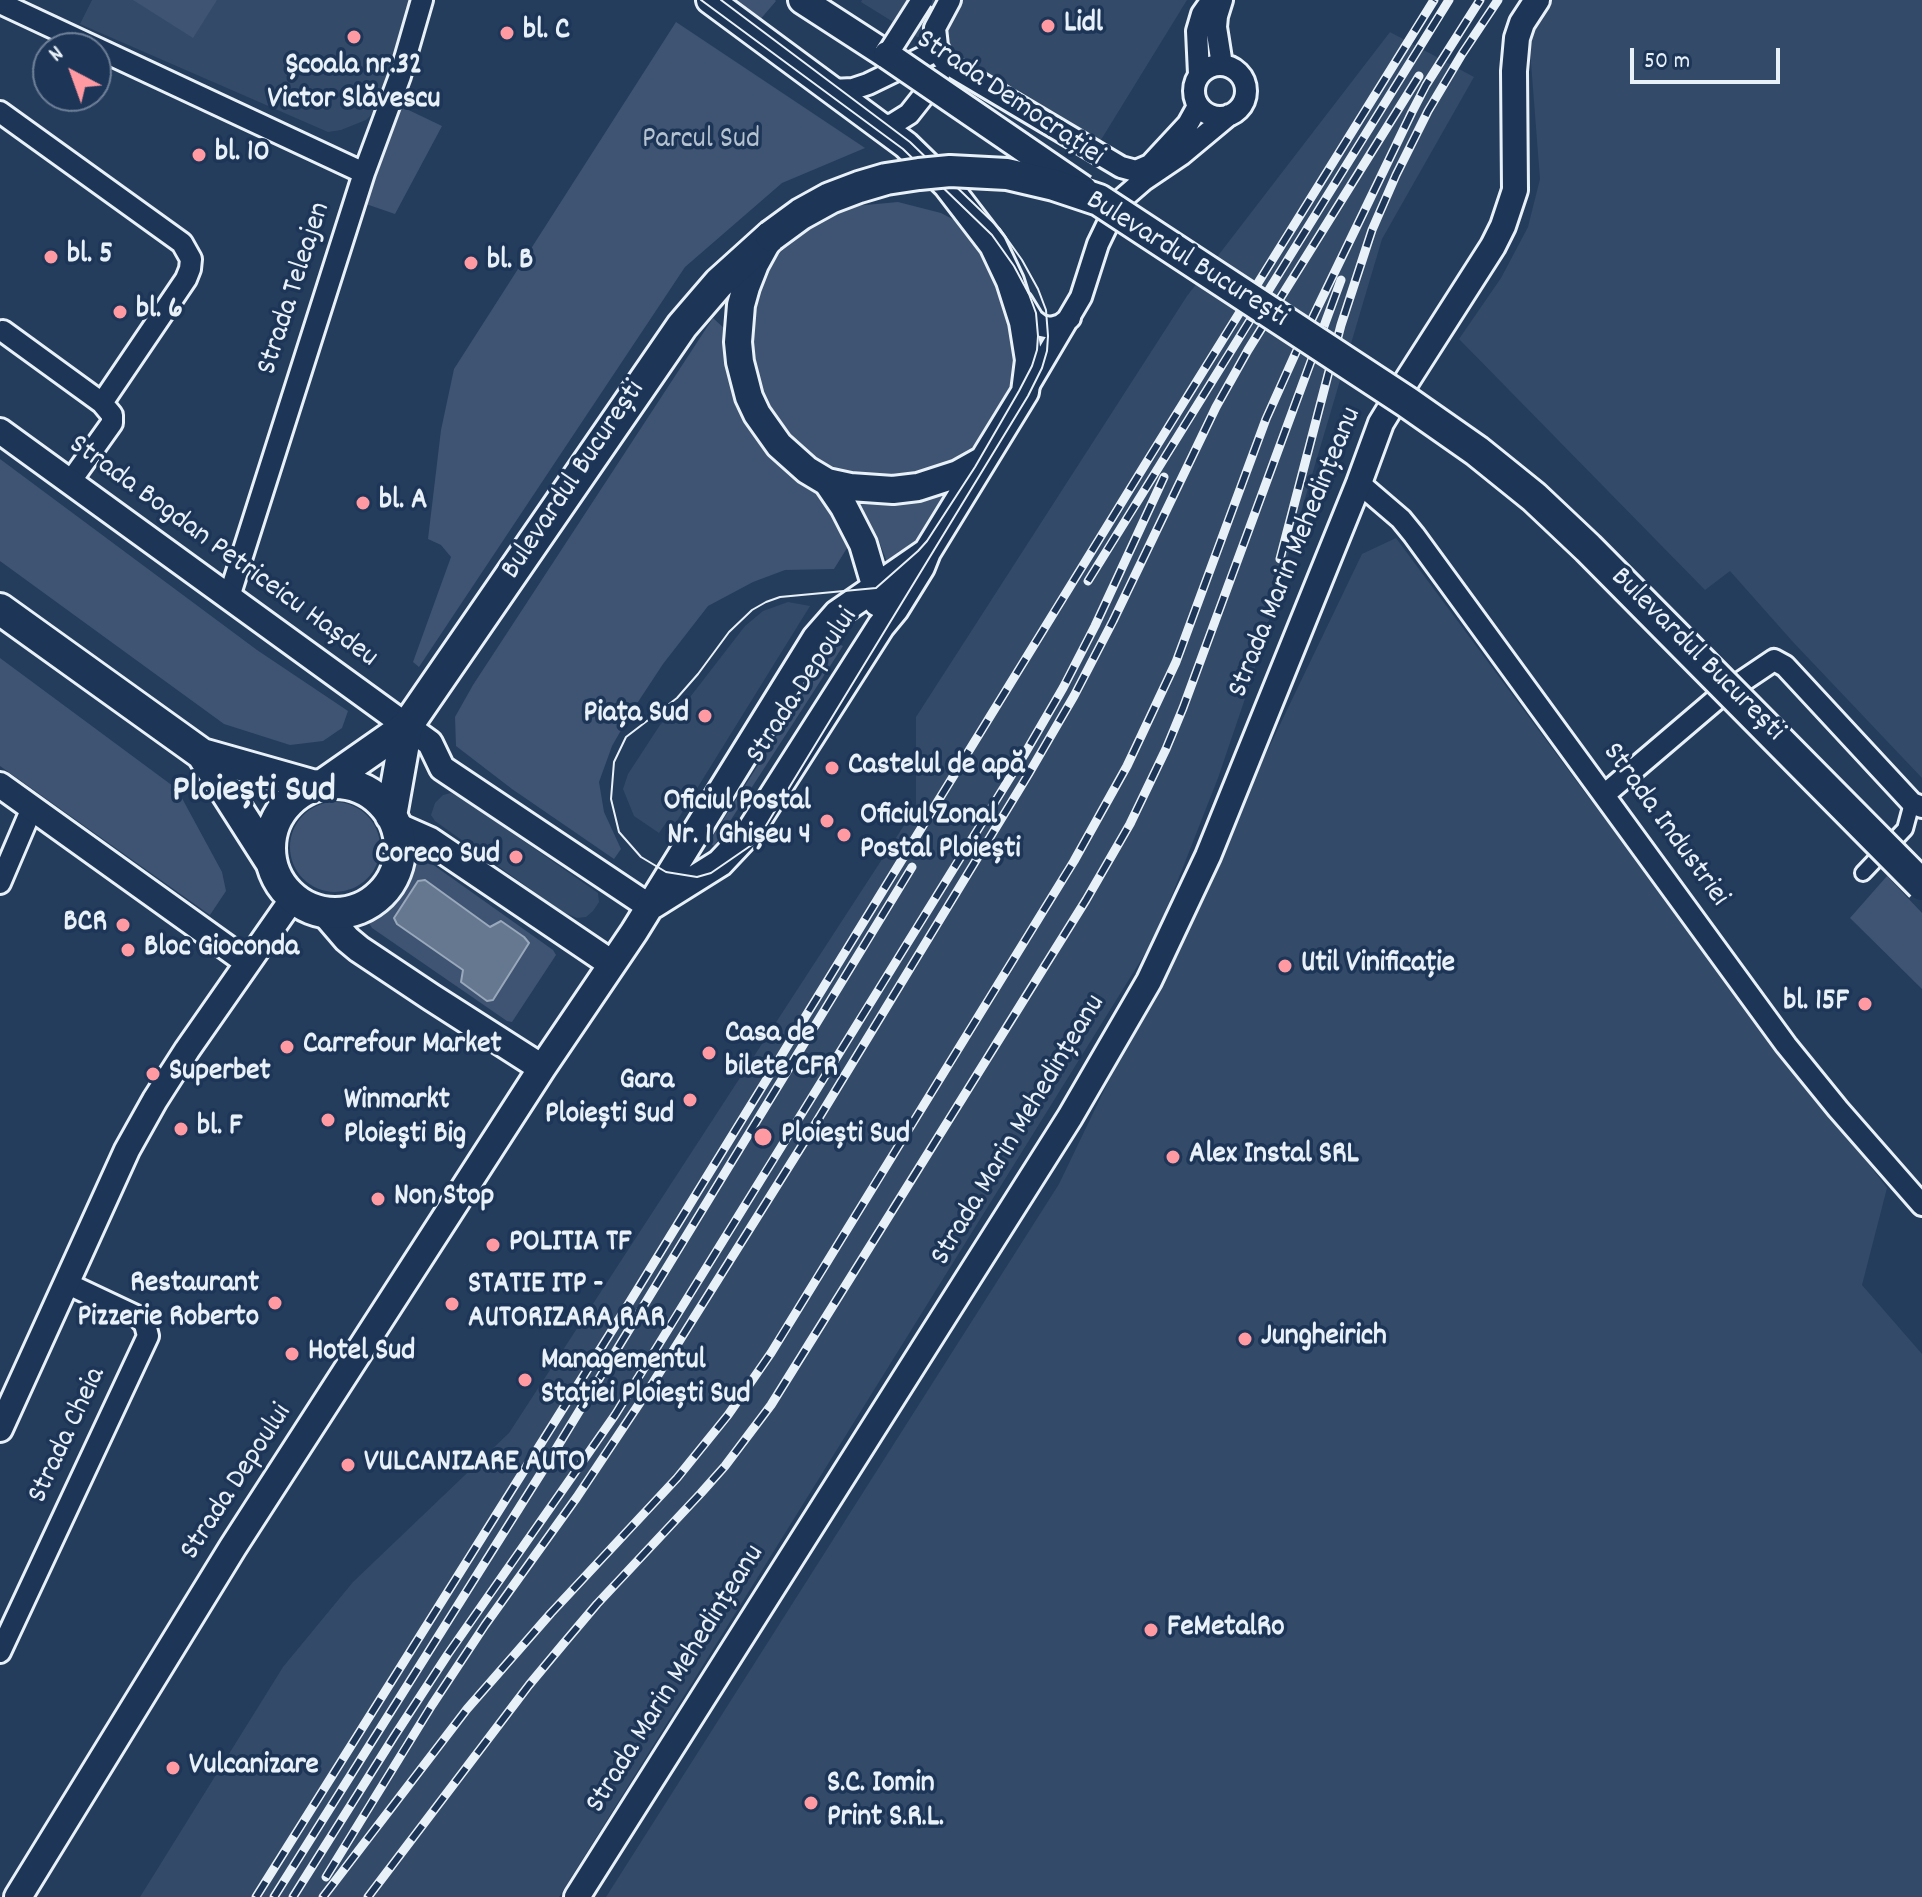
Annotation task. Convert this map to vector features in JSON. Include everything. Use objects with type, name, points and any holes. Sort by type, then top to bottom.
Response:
[{"type":"main road","points":[[710,0],[906,145],[947,185],[987,237],[1016,295],[1029,360],[1025,392],[983,460],[975,467],[918,487],[893,490],[850,487],[827,482],[807,470],[773,438],[757,414],[746,388],[740,362],[739,323],[746,287],[771,236]]},
{"type":"main road","name":"Strada Democrației","points":[[802,0],[1112,197]]},
{"type":"main road","name":"Bulevardul București","points":[[319,785],[405,725],[682,326],[719,283],[771,236],[830,198],[886,179],[950,171],[1007,174],[1112,197],[1477,451],[1579,539],[1922,885]]},
{"type":"main road","name":"Strada Depoului","points":[[650,907],[720,863],[751,830],[915,578],[927,552],[983,460]]},
{"type":"main road","points":[[827,482],[863,544],[876,588],[881,626]]},
{"type":"main road","name":"Strada Depoului","points":[[18,1897],[233,1547],[542,1068],[650,907],[816,638],[837,614],[927,552]]},
{"type":"main road","points":[[0,609],[202,754],[319,785],[350,785],[368,792],[383,804],[394,821],[400,846],[397,867],[387,886],[372,901],[354,910],[333,913],[312,909],[293,898],[283,888],[271,862],[202,754]]},
{"type":"main road","points":[[253,769],[312,765],[341,757],[405,725]]},
{"type":"main road","name":"Bulevardul București","points":[[394,821],[405,725]]},
{"type":"main road","points":[[271,862],[270,843],[274,825],[284,808],[298,795],[319,785]]},
{"type":"main road","points":[[394,821],[430,841],[612,964]]},
{"type":"main road","points":[[323,911],[359,949],[542,1068]]},
{"type":"street","name":"Strada Teleajen","points":[[229,597],[364,173],[400,76],[422,0]]},
{"type":"street","points":[[906,0],[915,10],[936,23]]},
{"type":"street","points":[[887,55],[922,0]]},
{"type":"street","points":[[950,0],[936,23],[935,37],[944,57],[1121,167],[1136,171],[1150,165],[1188,124],[1198,106]]},
{"type":"street","points":[[1212,0],[1202,14],[1197,31],[1199,74],[1193,89],[1198,106],[1206,113],[1221,117],[1229,115]]},
{"type":"street","points":[[1222,0],[1216,27],[1222,65]]},
{"type":"street","name":"Strada Marin Mehedințeanu","points":[[577,1897],[1061,1130],[1149,981],[1208,856],[1381,423],[1493,246],[1510,208],[1515,190],[1514,55],[1522,23],[1537,0]]},
{"type":"street","points":[[0,3],[364,173]]},
{"type":"street","points":[[832,90],[853,89],[944,57]]},
{"type":"street","points":[[906,145],[904,133],[909,114],[944,57]]},
{"type":"street","points":[[1112,197],[1181,155],[1243,102],[1246,87],[1239,72],[1233,68],[1211,66],[1199,74]]},
{"type":"street","points":[[0,112],[182,243],[191,259],[186,279],[102,403]]},
{"type":"street","points":[[881,126],[893,124],[909,114]]},
{"type":"street","points":[[1025,392],[1081,297],[1098,244],[1112,215],[1112,197],[1126,181],[1121,167]]},
{"type":"street","points":[[1002,264],[1008,267],[1026,311],[1033,320],[1051,328],[1070,318]]},
{"type":"street","points":[[3,331],[102,403],[112,415],[112,423],[70,482]]},
{"type":"street","name":"Strada Bogdan Petriceicu Hașdeu","points":[[0,431],[430,743],[442,768],[650,907]]},
{"type":"street","name":"Strada Industriei","points":[[1359,483],[1408,527],[1786,1045],[1922,1205]]},
{"type":"street","points":[[1604,795],[1719,697],[1774,660],[1785,666],[1917,805],[1905,829],[1863,873]]},
{"type":"street","points":[[0,785],[247,962]]},
{"type":"street","points":[[0,883],[32,808]]},
{"type":"street","points":[[0,1429],[127,1150],[155,1100],[293,898]]},
{"type":"street","name":"Strada Cheia","points":[[0,1652],[148,1336],[145,1324],[138,1317],[66,1283]]},
{"type":"shaded area","points":[[92,0],[415,0],[374,112],[366,120],[328,132],[112,38],[112,32],[98,32],[80,24]]},
{"type":"shaded area","points":[[862,0],[1187,0],[1096,148]]},
{"type":"shaded area","points":[[1552,0],[1922,0],[1922,778],[1730,571],[1705,590],[1459,339],[1501,278],[1528,227],[1540,179],[1529,37]]},
{"type":"shaded area","points":[[1390,32],[1474,77],[1382,239],[1250,684],[1218,778],[1156,936],[559,1897],[140,1897],[283,1667],[353,1582],[509,1433],[916,807],[916,717],[1187,296]]},
{"type":"shaded area","points":[[1396,538],[1586,794],[1887,1188],[1862,1285],[1922,1354],[1922,1897],[606,1897],[1059,1184],[1362,554]]},
{"type":"shaded area","name":"Piața Sud","points":[[788,602],[810,606],[675,824],[668,820],[659,833],[634,816],[623,789],[628,774],[660,725],[687,701],[745,626],[763,611]]},
{"type":"shaded area","points":[[451,793],[598,893],[599,902],[593,911],[586,917],[577,918],[561,911],[435,821],[431,815],[435,803],[443,795]]},
{"type":"shaded area","points":[[425,880],[490,927],[501,921],[529,943],[493,1000],[487,1001],[461,982],[463,970],[397,924],[394,918],[418,881]]},
{"type":"green space","points":[[133,0],[217,0],[193,38]]},
{"type":"green space","points":[[727,0],[775,0],[776,1],[758,22]]},
{"type":"green space","name":"Parcul Sud","points":[[676,22],[865,148],[782,183],[685,267],[419,667],[413,662],[451,557],[441,545],[428,539],[441,430],[454,369]]},
{"type":"green space","points":[[396,104],[442,126],[395,214],[363,203]]},
{"type":"green space","name":"Parcul Sud","points":[[898,202],[941,213],[958,222],[974,239],[993,271],[1012,318],[1020,374],[991,432],[957,460],[917,477],[873,480],[831,469],[794,447],[766,413],[750,373],[747,329],[758,287],[781,250],[814,222],[855,206]]},
{"type":"green space","points":[[713,318],[726,330],[806,479],[843,521],[847,548],[834,569],[785,570],[753,582],[708,606],[663,664],[612,746],[599,782],[604,812],[621,849],[614,859],[456,746],[455,717]]},
{"type":"green space","points":[[0,459],[257,650],[348,711],[342,728],[323,741],[290,745],[224,724],[0,561]]},
{"type":"green space","points":[[946,493],[948,499],[901,566],[889,567],[877,536],[859,512],[859,506],[868,500],[890,505],[908,503]]},
{"type":"green space","points":[[836,643],[843,646],[714,846],[709,842]]},
{"type":"green space","points":[[0,658],[177,789],[222,872],[226,891],[210,915],[0,766]]},
{"type":"green space","points":[[335,802],[352,805],[367,815],[377,830],[380,847],[377,864],[367,879],[352,889],[335,892],[318,889],[303,879],[293,864],[290,847],[293,830],[303,815],[318,805]]},
{"type":"green space","points":[[414,854],[556,955],[512,1022],[372,928],[367,920],[391,901],[406,879],[410,857]]},
{"type":"green space","points":[[1887,876],[1922,913],[1922,989],[1850,918]]},
{"type":"tram line","points":[[701,0],[903,149],[992,235],[1029,294],[1036,313],[1038,336],[1032,366],[1019,391],[975,467],[918,551],[876,588],[780,597],[752,610],[729,632],[677,698],[626,737],[614,762],[611,799],[619,832],[641,857],[666,872],[697,877],[711,873],[756,842],[1028,396],[1042,368],[1048,336],[1046,310],[1038,289],[1000,229],[910,142],[721,0]]},
{"type":"railway","points":[[256,1897],[623,1313],[1434,0]]},
{"type":"railway","points":[[1088,581],[1449,0]]},
{"type":"railway","points":[[323,1897],[467,1709],[551,1613],[677,1478],[728,1415],[771,1353],[1074,861],[1127,766],[1176,662],[1266,419],[1297,350],[1426,85],[1480,0]]},
{"type":"railway","points":[[1280,559],[1341,325],[1372,230],[1428,111],[1498,0]]},
{"type":"railway","points":[[326,1877],[432,1705],[651,1386],[1028,775],[1113,621],[1216,407],[1248,350],[1419,76]]},
{"type":"railway","points":[[368,1897],[529,1685],[597,1604],[725,1466],[771,1405],[1086,900],[1130,824],[1183,708],[1341,280]]},
{"type":"railway","points":[[293,1897],[448,1654],[615,1415],[1024,755],[1095,626],[1164,477]]},
{"type":"railway","points":[[274,1897],[545,1467],[912,867]]},
{"type":"place","name":"Lidl","points":[[1048,26]]},
{"type":"place","name":"bl. C","points":[[507,33]]},
{"type":"place","name":"Școala nr.32 Victor Slăvescu","points":[[354,37]]},
{"type":"place","name":"bl. 10","points":[[199,155]]},
{"type":"place","name":"bl. 5","points":[[51,257]]},
{"type":"place","name":"bl. B","points":[[471,263]]},
{"type":"place","name":"bl. 6","points":[[120,312]]},
{"type":"place","name":"bl. A","points":[[363,503]]},
{"type":"place","name":"Piața Sud","points":[[705,716]]},
{"type":"place","name":"Castelul de apă","points":[[832,768]]},
{"type":"place","name":"Oficiul Postal Nr. 1 Ghișeu 4","points":[[827,821]]},
{"type":"place","name":"Oficiul Zonal Postal Ploiești","points":[[844,835]]},
{"type":"place","name":"Coreco Sud","points":[[516,857]]},
{"type":"place","name":"BCR","points":[[123,925]]},
{"type":"place","name":"Bloc Gioconda","points":[[128,950]]},
{"type":"place","name":"Util Vinificație","points":[[1285,966]]},
{"type":"place","name":"bl. 15F","points":[[1865,1004]]},
{"type":"place","name":"Carrefour Market","points":[[287,1047]]},
{"type":"place","name":"Casa de bilete CFR","points":[[709,1053]]},
{"type":"place","name":"Superbet","points":[[153,1074]]},
{"type":"place","name":"Gara Ploiești Sud","points":[[690,1100]]},
{"type":"place","name":"Winmarkt Ploieşti Big","points":[[328,1120]]},
{"type":"place","name":"bl. F","points":[[181,1129]]},
{"type":"place","name":"Ploiești Sud","points":[[763,1137]]},
{"type":"place","name":"Alex Instal SRL","points":[[1173,1157]]},
{"type":"place","name":"Non Stop","points":[[378,1199]]},
{"type":"place","name":"POLITIA TF","points":[[493,1245]]},
{"type":"place","name":"Restaurant Pizzerie Roberto","points":[[275,1303]]},
{"type":"place","name":"STATIE ITP - AUTORIZARA RAR","points":[[452,1304]]},
{"type":"place","name":"Jungheirich","points":[[1245,1339]]},
{"type":"place","name":"Hotel Sud","points":[[292,1354]]},
{"type":"place","name":"Managementul Stației Ploiești Sud","points":[[525,1380]]},
{"type":"place","name":"VULCANIZARE AUTO","points":[[348,1465]]},
{"type":"place","name":"FeMetalRo","points":[[1151,1630]]},
{"type":"place","name":"Vulcanizare","points":[[173,1768]]},
{"type":"place","name":"S.C. Iomin Print S.R.L.","points":[[811,1803]]},
{"type":"district","name":"Ploiești Sud","points":[[254,794]]}]
